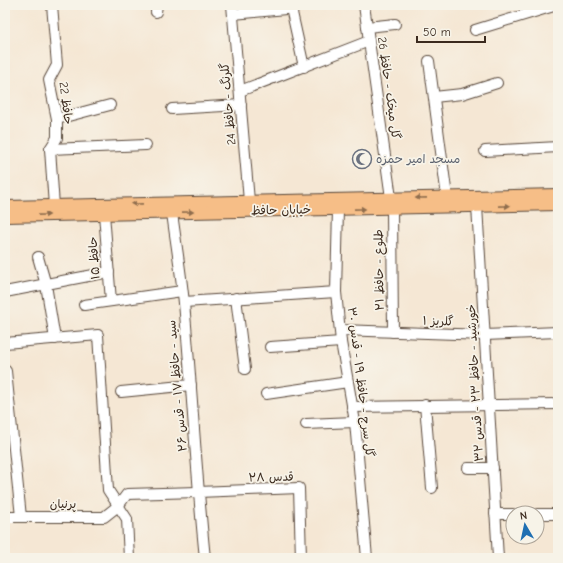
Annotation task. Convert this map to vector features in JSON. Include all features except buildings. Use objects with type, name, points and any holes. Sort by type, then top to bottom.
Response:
[{"type":"main road","name":"خیابان حافظ","points":[[5,216],[338,209],[447,197],[558,195]]},
{"type":"main road","name":"خیابان حافظ","points":[[5,207],[249,201],[477,206],[558,204]]},
{"type":"street","name":"حافظ 22","points":[[52,5],[57,65],[49,80],[56,119],[57,138],[50,149],[54,206]]},
{"type":"street","name":"گل میخک - حافظ 26","points":[[364,5],[392,203]]},
{"type":"street","points":[[475,30],[557,5]]},
{"type":"street","points":[[233,9],[291,7],[304,67]]},
{"type":"street","name":"گلرنگ - حافظ 24","points":[[233,9],[249,201]]},
{"type":"street","points":[[367,27],[395,24]]},
{"type":"street","points":[[240,91],[368,41]]},
{"type":"street","points":[[429,62],[447,197]]},
{"type":"street","points":[[434,97],[462,94],[497,83]]},
{"type":"street","points":[[172,109],[241,104]]},
{"type":"street","points":[[56,119],[110,105]]},
{"type":"street","points":[[50,149],[146,145]]},
{"type":"street","points":[[485,151],[558,147]]},
{"type":"street","name":"طلوع - حافظ ۲۱","points":[[392,203],[393,332]]},
{"type":"street","name":"خورشید - حافظ ۲۳ - قدس ۳۲","points":[[477,206],[498,558]]},
{"type":"street","name":"گل سرج - حافظ ۱۹ - قدس ۳۰","points":[[338,209],[336,292],[341,342],[355,422],[367,558]]},
{"type":"street","name":"سید - حافظ ۱۷ - قدس ۲۶","points":[[172,213],[184,302],[198,492],[205,558]]},
{"type":"street","name":"حافظ ۱۵","points":[[104,214],[111,301]]},
{"type":"street","points":[[38,257],[46,285],[55,339]]},
{"type":"street","points":[[5,292],[109,272]]},
{"type":"street","points":[[84,305],[182,291]]},
{"type":"street","points":[[184,302],[336,292]]},
{"type":"street","points":[[236,298],[245,369]]},
{"type":"street","name":"گلریز ۱","points":[[340,330],[485,335],[558,332]]},
{"type":"street","points":[[5,343],[98,336],[108,490],[127,519],[129,558]]},
{"type":"street","points":[[270,347],[341,342]]},
{"type":"street","points":[[5,370],[8,428],[21,517]]},
{"type":"street","points":[[266,394],[348,382]]},
{"type":"street","points":[[121,392],[191,385]]},
{"type":"street","points":[[352,407],[558,404]]},
{"type":"street","points":[[425,406],[432,488]]},
{"type":"street","points":[[306,424],[355,422]]},
{"type":"street","points":[[468,468],[492,468]]},
{"type":"street","name":"قدس ۲۸","points":[[198,492],[299,488],[301,558]]},
{"type":"street","name":"پرنیان","points":[[5,517],[104,517],[118,506],[127,494],[198,492]]},
{"type":"street","points":[[495,514],[505,514]]},
{"type":"street","points":[[545,514],[558,514]]},
{"type":"place","name":"مسجد امیر حمزه","points":[[362,159]]}]
